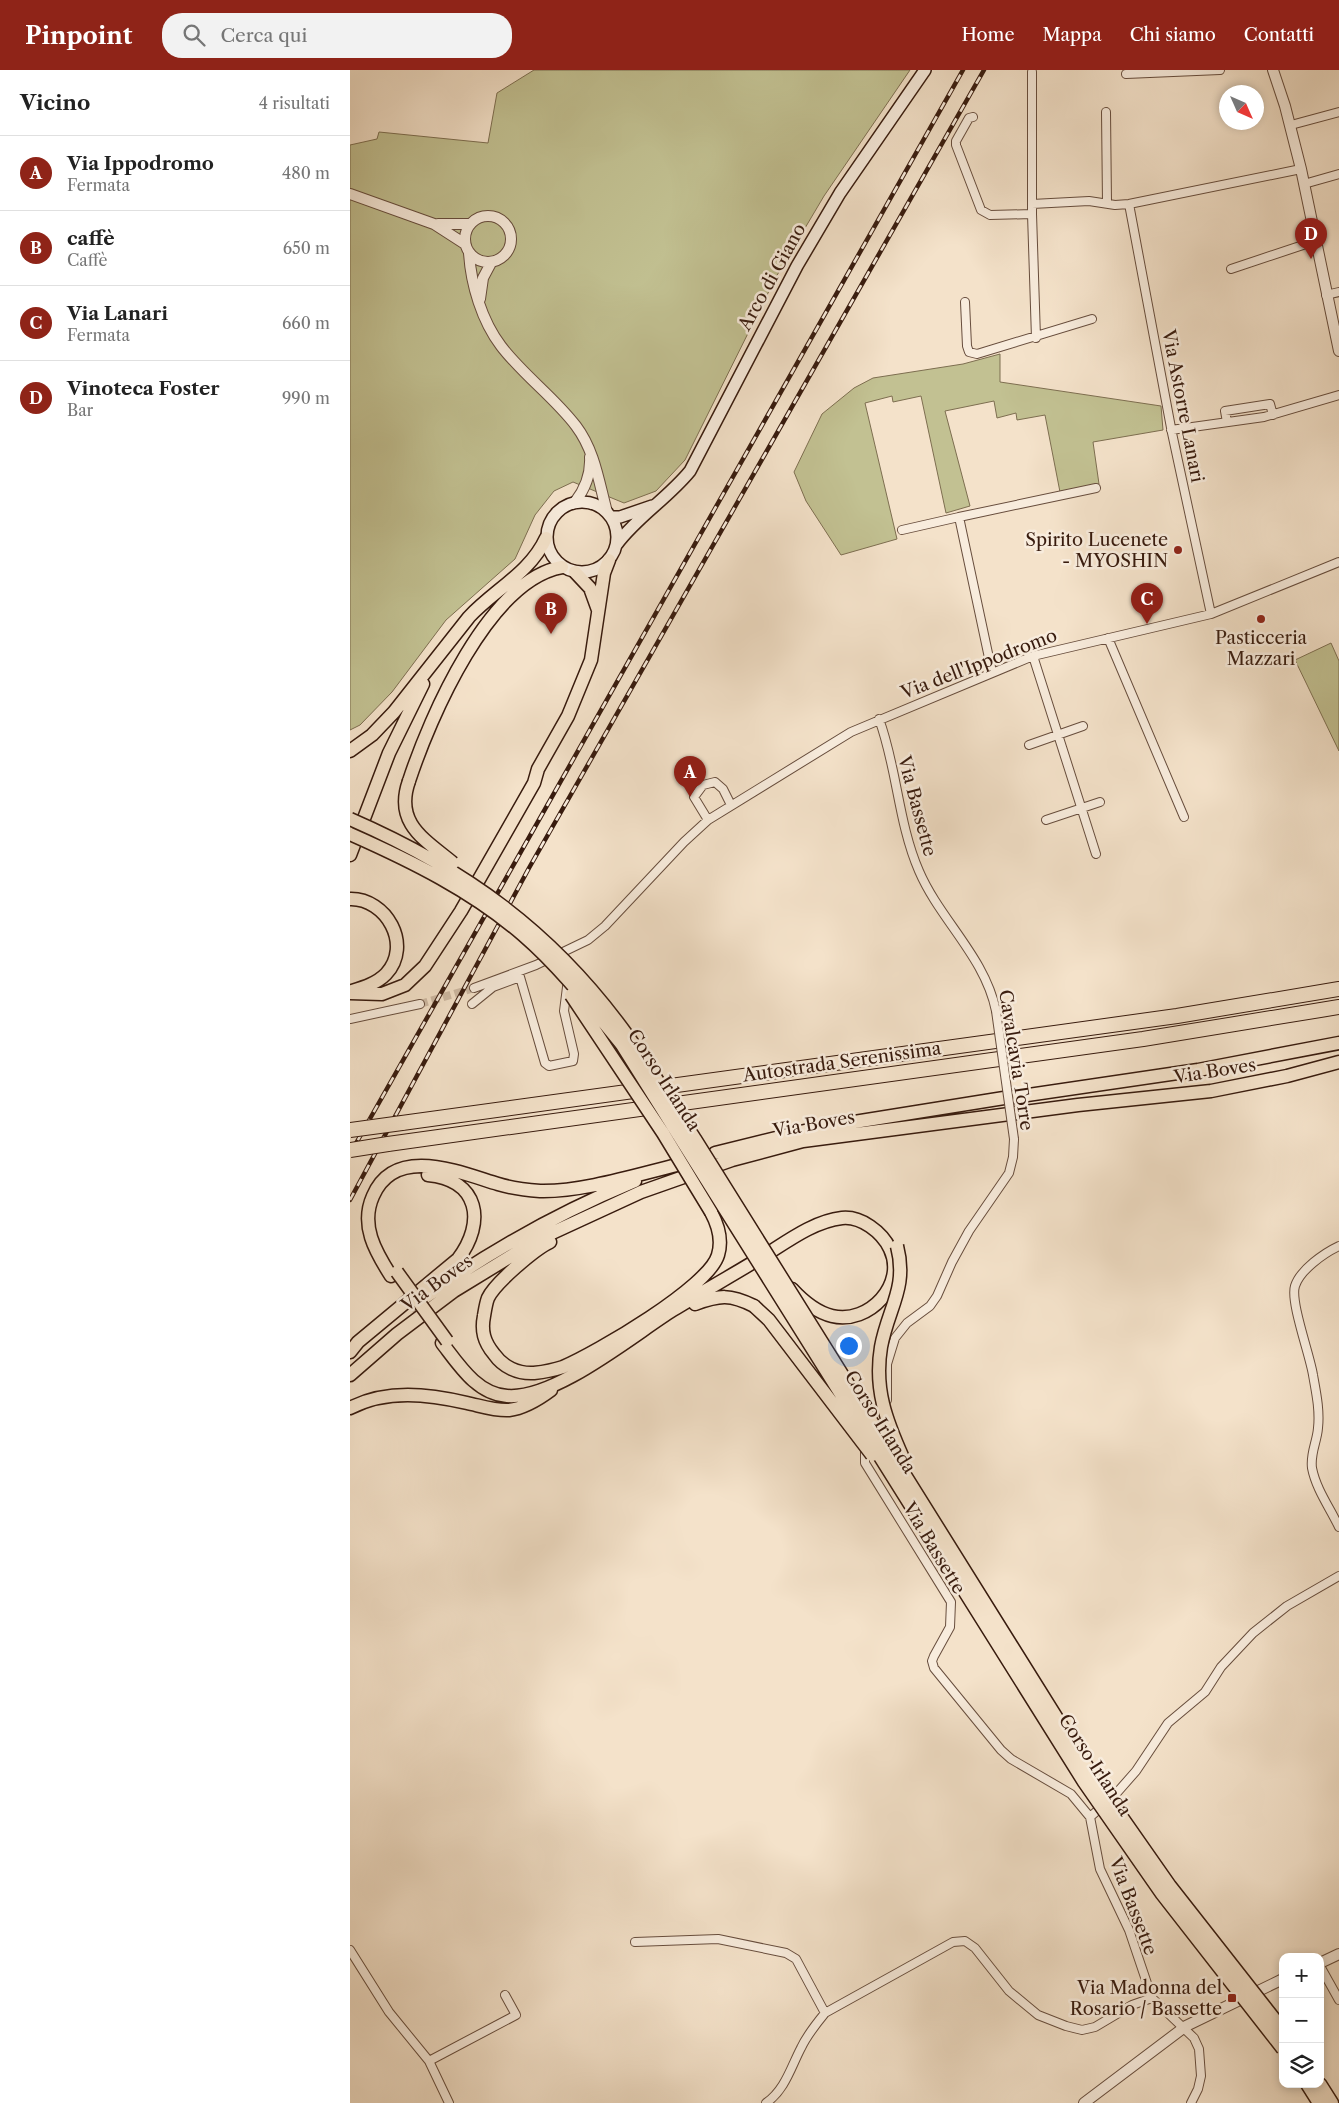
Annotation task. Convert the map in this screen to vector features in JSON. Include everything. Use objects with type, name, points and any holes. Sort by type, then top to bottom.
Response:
[{"type":"highway","points":[[350,751],[384,724],[482,603],[529,565],[546,538]]},
{"type":"highway","points":[[350,992],[382,994],[405,985],[425,966],[461,911],[534,783],[538,770],[573,702],[591,660],[609,560]]},
{"type":"highway","points":[[491,896],[413,828],[404,810],[405,791],[434,714],[466,655],[489,621],[528,580],[552,569],[562,567]]},
{"type":"highway","points":[[575,572],[590,588],[599,610]]},
{"type":"highway","points":[[350,855],[389,753],[438,655]]},
{"type":"highway","name":"Corso Irlanda","points":[[350,819],[436,861],[491,896],[531,929],[565,962],[626,1035],[695,1139],[1093,1776],[1130,1831],[1279,2025]]},
{"type":"highway","name":"Corso Irlanda","points":[[350,834],[413,864],[484,905],[541,952],[577,990],[622,1045],[1084,1782],[1121,1838],[1279,2044]]},
{"type":"highway","points":[[350,842],[388,857],[413,864]]},
{"type":"highway","points":[[350,899],[372,904],[392,924],[398,939],[394,963],[388,973],[375,983],[350,992]]},
{"type":"highway","points":[[444,1342],[479,1379],[503,1390],[520,1390],[535,1386],[556,1377],[693,1286],[710,1270],[718,1256],[721,1240],[711,1212],[622,1069],[580,1006],[552,971],[541,952]]},
{"type":"highway","name":"Autostrada Serenissima","points":[[350,1130],[1176,1016],[1339,989]]},
{"type":"highway","name":"Autostrada Serenissima","points":[[350,1150],[1133,1040],[1339,1007]]},
{"type":"highway","name":"Via Boves","points":[[715,1153],[817,1128],[1009,1097],[1198,1070],[1339,1043]]},
{"type":"highway","name":"Via Boves","points":[[350,1375],[404,1329],[454,1291],[497,1262],[561,1228],[655,1186],[732,1160],[803,1141],[1078,1105],[1211,1091],[1286,1076],[1339,1062]]},
{"type":"highway","name":"Via Boves","points":[[394,1274],[376,1251],[369,1235],[367,1220],[369,1203],[376,1188],[403,1168],[420,1166],[453,1169],[501,1185],[539,1191],[565,1190],[677,1165],[608,1192],[545,1223],[481,1260],[424,1298]]},
{"type":"highway","points":[[350,1352],[358,1342],[458,1259],[468,1246],[475,1229],[476,1214],[470,1200],[459,1185],[441,1176],[406,1175],[384,1192],[375,1219],[376,1234],[394,1274],[444,1342],[469,1376],[479,1386],[493,1393],[508,1396],[522,1395],[544,1389],[572,1375]]},
{"type":"highway","points":[[581,1359],[561,1368],[531,1373],[517,1371],[505,1365],[495,1356],[484,1341],[482,1326],[488,1297],[524,1259],[543,1246],[655,1186]]},
{"type":"highway","points":[[647,1318],[675,1304],[786,1236],[822,1217],[842,1212],[857,1214],[873,1220],[888,1231],[902,1275],[881,1346],[880,1391],[885,1416],[918,1495]]},
{"type":"highway","points":[[350,1408],[366,1400],[397,1395],[428,1394],[493,1409],[510,1410],[529,1405],[572,1375],[791,1239],[828,1221],[843,1218],[857,1220],[883,1236],[894,1248],[893,1278],[887,1292],[878,1303],[864,1313],[833,1316],[816,1310],[800,1299],[783,1280]]},
{"type":"highway","points":[[642,1332],[691,1306],[709,1299],[722,1296],[737,1297],[754,1306],[769,1320],[922,1521]]},
{"type":"highway","name":"Via Boves","points":[[350,1358],[410,1308]]},
{"type":"highway","points":[[1310,2088],[1319,2103]]},
{"type":"highway","points":[[1323,2088],[1332,2103]]},
{"type":"main road","name":"Arco di Giano","points":[[617,544],[627,530],[674,491],[690,471],[797,266],[865,156],[925,70]]},
{"type":"main road","points":[[575,502],[588,502],[609,514],[617,530],[617,544],[609,560],[599,568],[588,572],[575,572],[562,567],[553,559],[548,550],[546,538],[548,526],[554,515],[564,506],[575,502]]},
{"type":"main road","name":"Arco di Giano","points":[[609,514],[628,514],[658,504]]},
{"type":"street","points":[[1126,74],[1220,70]]},
{"type":"street","points":[[1273,70],[1301,169],[1339,351]]},
{"type":"street","points":[[1032,72],[1032,214],[1036,338]]},
{"type":"street","points":[[1106,112],[1107,203]]},
{"type":"street","points":[[1290,126],[1339,112]]},
{"type":"street","points":[[973,117],[969,118],[956,141],[956,145],[981,210],[990,215],[1032,214]]},
{"type":"street","points":[[1032,204],[1090,200],[1129,204],[1301,169]]},
{"type":"street","points":[[1304,184],[1339,174]]},
{"type":"street","points":[[350,194],[434,224],[481,262],[491,263],[501,259],[509,250],[511,237],[509,228],[493,216],[483,216],[470,224],[434,224]]},
{"type":"street","name":"Via Astorre Lanari","points":[[1129,204],[1172,430],[1211,614]]},
{"type":"street","points":[[470,224],[466,232],[472,280],[487,323],[502,347],[564,411],[577,428],[590,451],[596,467],[609,514]]},
{"type":"street","points":[[1231,269],[1315,241]]},
{"type":"street","points":[[480,302],[483,278],[491,263]]},
{"type":"street","points":[[1326,295],[1339,292]]},
{"type":"street","points":[[965,302],[967,346],[969,352],[977,354],[1036,338],[1092,319]]},
{"type":"street","points":[[1172,430],[1272,415],[1339,396]]},
{"type":"street","points":[[1227,422],[1225,411],[1263,405],[1270,404],[1272,415]]},
{"type":"street","points":[[575,502],[583,492],[590,467],[590,451]]},
{"type":"street","points":[[902,530],[1096,488]]},
{"type":"street","points":[[959,518],[992,672]]},
{"type":"street","name":"Via dell'Ippodromo","points":[[474,988],[556,956],[588,940],[605,926],[684,842],[708,820],[825,747],[878,719],[1033,656],[1211,614],[1339,562]]},
{"type":"street","points":[[1108,638],[1184,817]]},
{"type":"street","points":[[1033,656],[1096,854]]},
{"type":"street","name":"Via Bassette","points":[[878,719],[910,848],[920,873],[934,896]]},
{"type":"street","points":[[1029,746],[1083,726]]},
{"type":"street","points":[[708,820],[694,798],[703,784],[715,782],[723,789],[731,805]]},
{"type":"street","points":[[1046,820],[1100,802]]},
{"type":"street","name":"Cavalcavia Torre","points":[[934,896],[992,991],[1014,1139],[1013,1157],[1009,1173],[969,1231]]},
{"type":"street","points":[[472,1004],[493,987],[520,977],[545,1063],[549,1066],[573,1060],[574,1054],[564,1011],[568,984],[567,971],[556,956]]},
{"type":"street","points":[[350,1019],[420,1004]]},
{"type":"street","name":"Via Bassette","points":[[969,1231],[952,1262],[937,1296],[930,1306],[907,1323],[896,1338],[887,1364],[886,1411],[865,1444],[865,1463],[949,1596],[952,1620],[932,1661],[934,1668],[1001,1750],[1011,1759],[1071,1794],[1090,1816],[1100,1869],[1129,1930],[1152,1998],[1194,2038],[1199,2049],[1202,2063],[1198,2089],[1190,2103]]},
{"type":"street","points":[[1339,1246],[1304,1271],[1297,1281],[1294,1295],[1313,1374],[1318,1405],[1318,1430],[1311,1455],[1312,1470],[1339,1527]]},
{"type":"street","points":[[1090,1816],[1136,1771],[1168,1723],[1205,1692],[1221,1667],[1253,1633],[1287,1606],[1339,1576]]},
{"type":"street","points":[[635,1942],[718,1939],[786,1953],[796,1959],[825,2013]]},
{"type":"street","points":[[756,1940],[761,1949]]},
{"type":"street","points":[[766,2103],[788,2079],[801,2048],[814,2026],[825,2013],[954,1942],[965,1941],[975,1948],[1009,1991],[1038,2015],[1066,2026],[1082,2030],[1095,2027],[1132,2005],[1152,1998]]},
{"type":"street","points":[[350,1950],[388,2012],[429,2061],[449,2103]]},
{"type":"street","points":[[1324,1962],[1339,1954]]},
{"type":"street","points":[[1324,1972],[1339,2000]]},
{"type":"street","points":[[1084,2103],[1182,2028],[1279,1980]]},
{"type":"street","points":[[429,2061],[516,2015],[505,1995]]},
{"type":"shaded area","points":[[534,70],[910,70],[824,196],[776,277],[685,460],[656,491],[624,503],[573,482],[554,491],[535,515],[515,559],[446,620],[392,692],[360,725],[350,730],[350,145],[377,139],[379,132],[488,143],[497,93]]},
{"type":"shaded area","points":[[1000,354],[1000,382],[1161,406],[1163,430],[1093,442],[1099,484],[1060,492],[1045,415],[1017,420],[1016,413],[997,418],[994,401],[945,411],[970,506],[946,513],[921,396],[893,402],[892,396],[865,403],[897,539],[841,555],[806,501],[794,472],[822,414],[854,388],[873,378],[963,364]]},
{"type":"shaded area","points":[[1331,643],[1339,661],[1339,751],[1295,660]]},
{"type":"tunnel","points":[[420,1004],[474,988]]},
{"type":"tunnel","points":[[410,1308],[424,1298]]},
{"type":"railway","points":[[350,1154],[963,70]]},
{"type":"railway","points":[[350,1200],[529,868],[984,70]]},
{"type":"place","name":"Vinoteca Foster","points":[[1311,259]]},
{"type":"place","name":"Spirito Lucenete - MYOSHIN","points":[[1178,550]]},
{"type":"place","name":"Pasticceria Mazzari","points":[[1261,619]]},
{"type":"place","name":"Via Lanari","points":[[1147,624]]},
{"type":"place","name":"caffè","points":[[551,634]]},
{"type":"place","name":"Via Ippodromo","points":[[690,797]]},
{"type":"place","name":"Via Madonna del Rosario / Bassette","points":[[1232,1998]]}]
